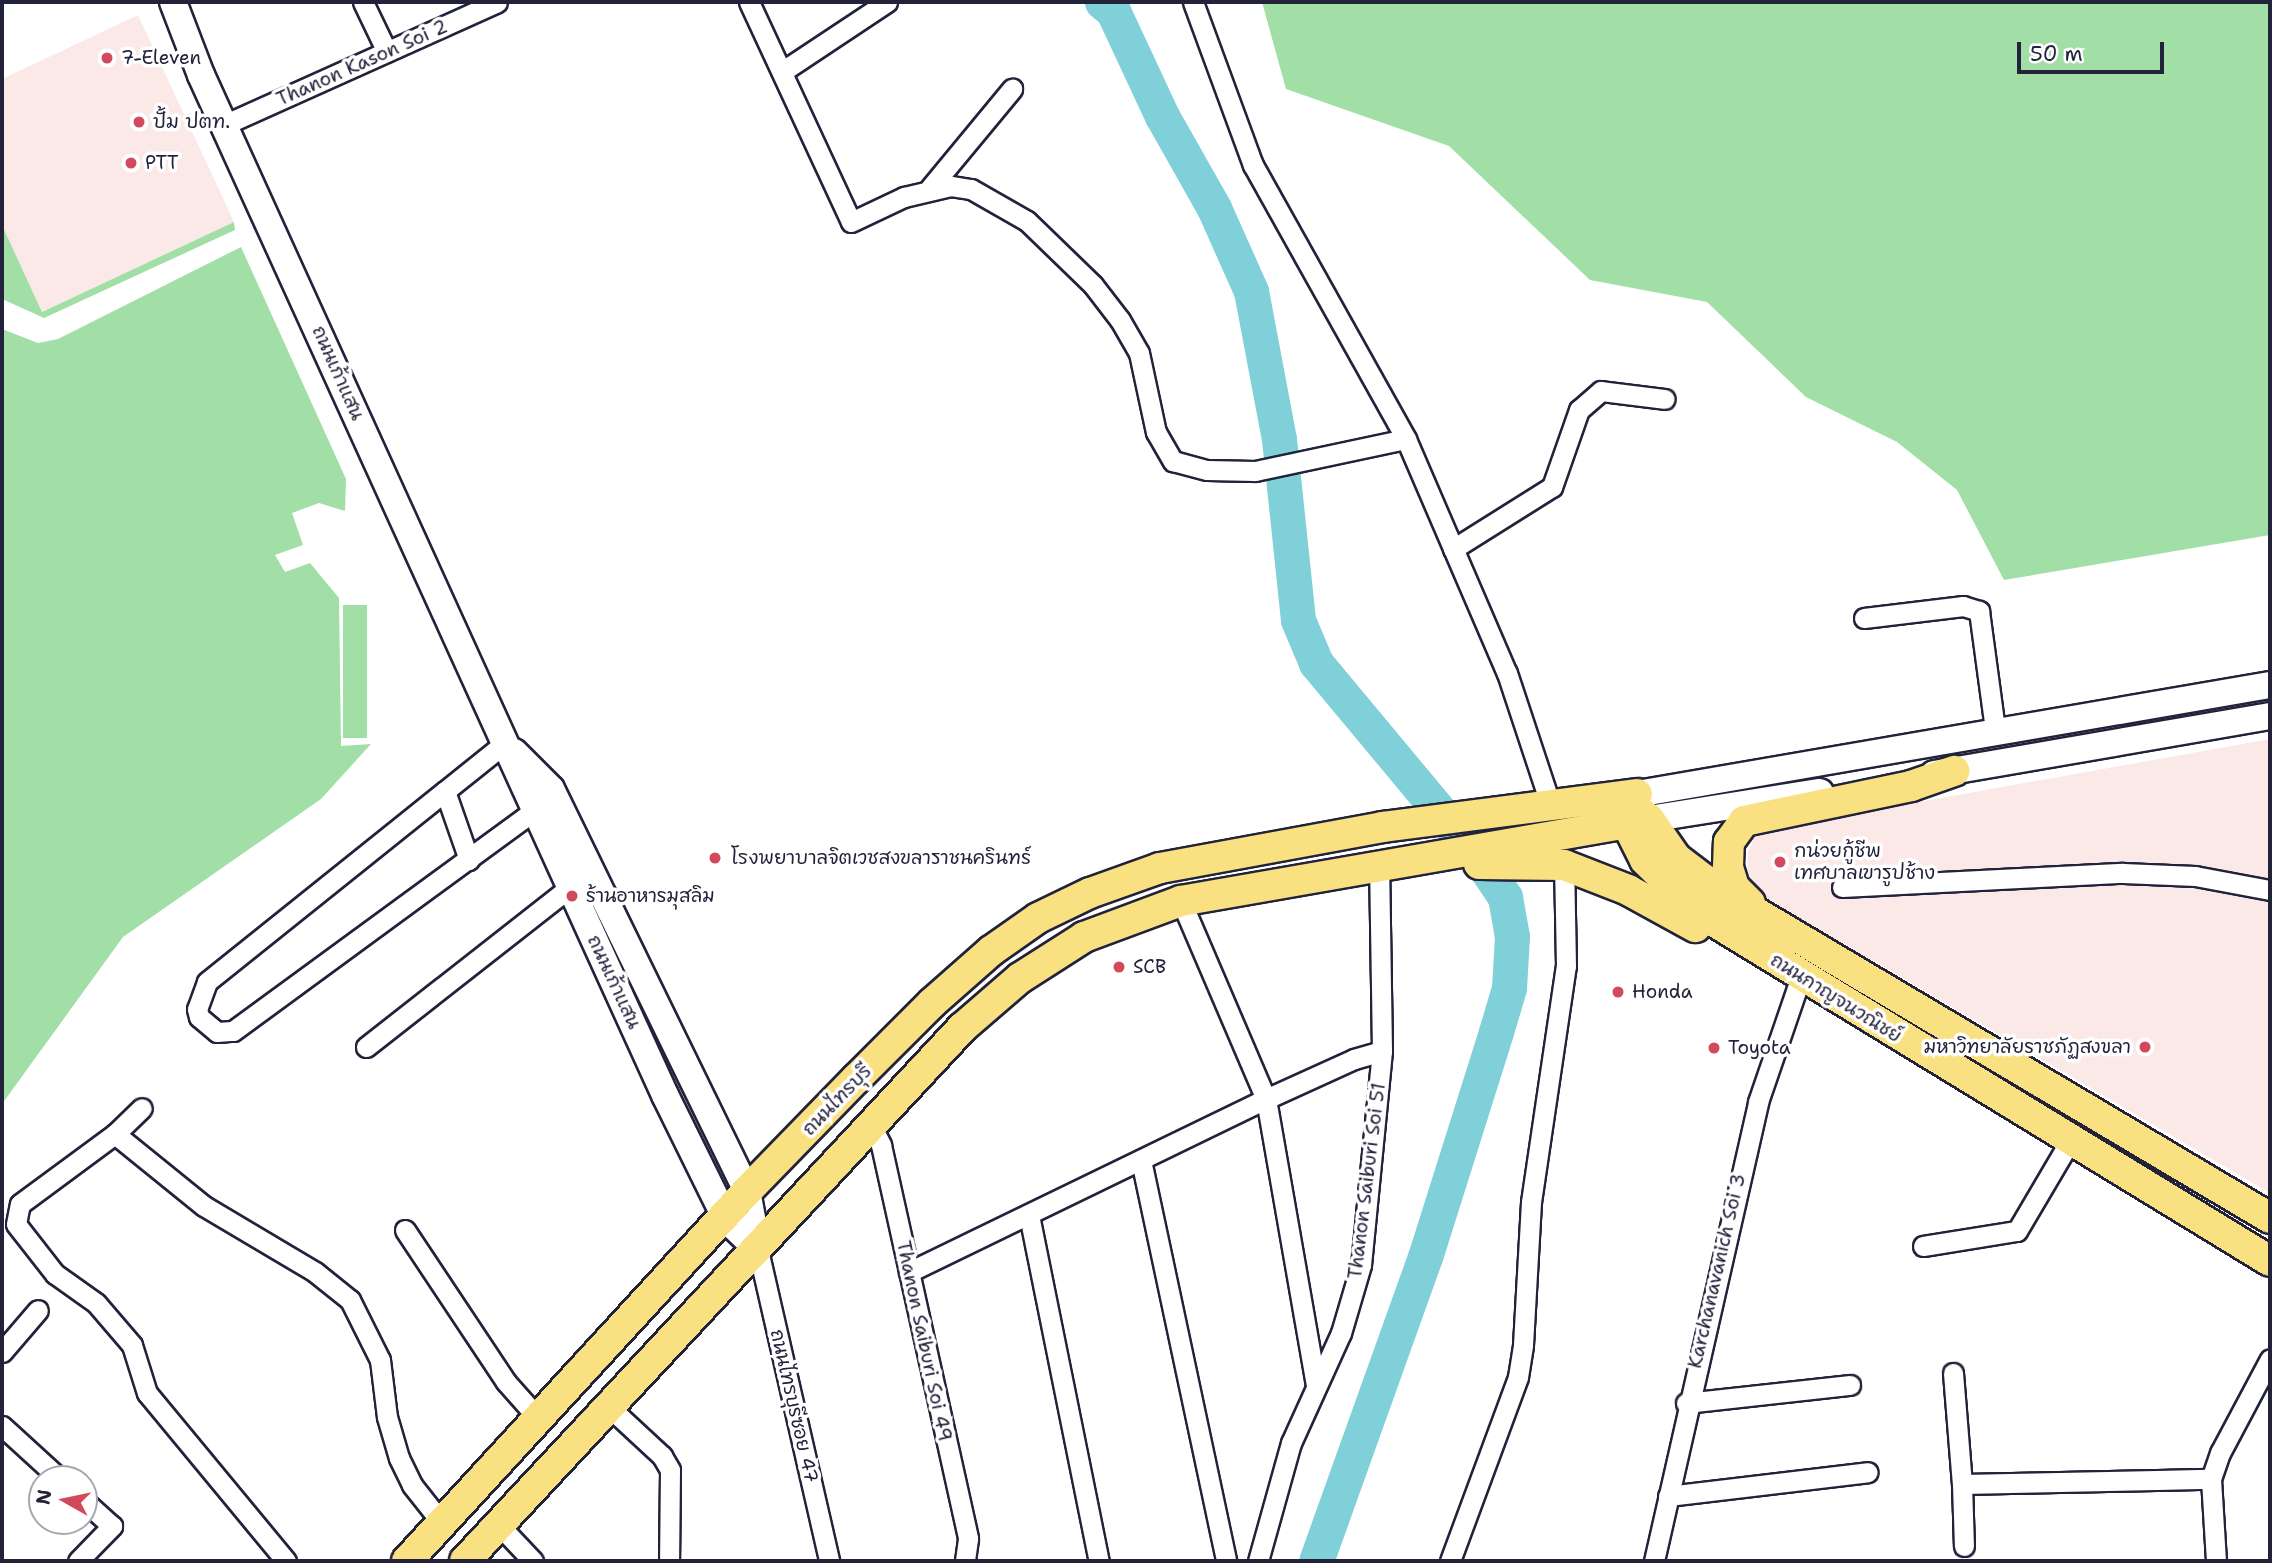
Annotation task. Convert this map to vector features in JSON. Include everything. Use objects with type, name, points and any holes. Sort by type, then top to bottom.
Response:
[{"type":"main road","name":"ถนนเก้าแสน","points":[[173,2],[534,811],[726,1219]]},
{"type":"main road","points":[[1635,810],[1995,730],[2270,685]]},
{"type":"main road","points":[[1635,810],[1954,771],[2270,716]]},
{"type":"main road","name":"ถนนเก้าแสน","points":[[505,743],[551,789],[747,1191],[758,1250]]},
{"type":"main road","points":[[1777,924],[1745,898],[1730,877],[1729,842],[1744,821],[1911,786],[1954,771]]},
{"type":"main road","name":"ถนนไทรบุรี","points":[[407,1561],[726,1219],[747,1191],[932,1003],[1038,918],[1090,893],[1160,869],[1384,827],[1589,802],[1635,810]]},
{"type":"main road","name":"ถนนไทรบุรี","points":[[465,1561],[608,1406],[758,1250],[870,1123],[962,1028],[1020,978],[1084,937],[1181,901],[1384,867],[1520,851],[1635,810]]},
{"type":"main road","name":"ถนนกาญจนวณิชย์","points":[[1635,810],[1676,858],[1718,890],[2270,1218]]},
{"type":"main road","name":"ถนนกาญจนวณิชย์","points":[[1635,810],[1645,860],[1697,911],[1871,1021],[2270,1261]]},
{"type":"main road","points":[[1520,851],[1628,890],[1798,985],[1871,1021]]},
{"type":"main road","points":[[726,1219],[758,1250]]},
{"type":"street","points":[[363,2],[387,51]]},
{"type":"street","name":"Thanon Kason Soi 2","points":[[226,124],[498,2]]},
{"type":"street","points":[[749,2],[851,222],[930,188],[971,189],[1027,222],[1094,285],[1139,353],[1156,432],[1173,461],[1207,470],[1255,471],[1305,458],[1406,439]]},
{"type":"street","points":[[783,71],[887,2]]},
{"type":"street","points":[[1193,2],[1253,165],[1406,439],[1507,673],[1540,807]]},
{"type":"street","points":[[930,188],[1012,89]]},
{"type":"street","points":[[1453,549],[1552,487],[1579,411],[1601,391],[1665,399]]},
{"type":"street","points":[[1864,618],[1963,606],[1979,611],[1995,730]]},
{"type":"street","points":[[505,743],[207,982],[197,1009],[199,1017],[217,1032],[233,1031],[534,811]]},
{"type":"street","points":[[445,791],[469,860]]},
{"type":"street","points":[[1450,1561],[1518,1377],[1523,1345],[1539,1127],[1566,967],[1564,865]]},
{"type":"street","name":"Thanon Saiburi Soi 51","points":[[1258,1561],[1291,1443],[1341,1333],[1361,1265],[1382,1051],[1384,867]]},
{"type":"street","points":[[1842,887],[2123,873],[2195,876],[2270,890]]},
{"type":"street","points":[[366,1047],[570,887]]},
{"type":"street","points":[[1181,901],[1266,1099],[1316,1386]]},
{"type":"street","name":"Karchanavanich Soi 3","points":[[1654,1561],[1686,1403],[1758,1102],[1798,985]]},
{"type":"street","points":[[909,1272],[1266,1099],[1354,1059],[1382,1051]]},
{"type":"street","points":[[142,1108],[116,1134],[20,1204],[16,1224],[55,1274],[96,1303],[132,1345],[147,1393],[286,1561]]},
{"type":"street","name":"Thanon Saiburi Soi 49","points":[[870,1123],[881,1145],[968,1539],[965,1561]]},
{"type":"street","points":[[116,1134],[204,1206],[315,1272],[350,1300],[380,1360],[387,1417],[399,1458],[412,1485],[442,1523]]},
{"type":"street","points":[[1923,1246],[2017,1231],[2070,1141]]},
{"type":"street","points":[[1141,1160],[1226,1561]]},
{"type":"street","points":[[1029,1215],[1099,1561]]},
{"type":"street","points":[[405,1230],[506,1382],[539,1419]]},
{"type":"street","name":"ถนนไทรบุรีซอย 47","points":[[758,1250],[829,1561]]},
{"type":"street","points":[[2,1352],[38,1310]]},
{"type":"street","points":[[2216,1561],[2211,1479],[2220,1453],[2270,1359]]},
{"type":"street","points":[[1953,1373],[1964,1546]]},
{"type":"street","points":[[1686,1403],[1850,1385]]},
{"type":"street","points":[[608,1406],[662,1456],[670,1470],[669,1561]]},
{"type":"street","points":[[2,1426],[45,1465]]},
{"type":"street","points":[[1668,1496],[1868,1472]]},
{"type":"street","points":[[1962,1484],[2211,1479]]},
{"type":"street","points":[[78,1561],[112,1526],[98,1513]]},
{"type":"street","points":[[498,1524],[533,1561]]},
{"type":"shaded area","points":[[138,15],[234,222],[42,312],[2,225],[2,79]]},
{"type":"shaded area","name":"มหาวิทยาลัยราชภัฏสงขลา","points":[[2270,739],[2270,1193],[1769,900],[1747,873],[1748,851],[1757,831]]},
{"type":"green space","points":[[1262,2],[2270,2],[2270,535],[2004,580],[1957,490],[1897,442],[1806,397],[1707,302],[1590,280],[1449,146],[1286,89]]},
{"type":"green space","points":[[234,222],[235,230],[44,318],[2,299],[2,225],[42,312]]},
{"type":"green space","points":[[241,247],[346,479],[345,511],[319,503],[292,513],[303,545],[275,555],[285,572],[310,563],[339,598],[341,746],[371,744],[321,799],[123,937],[2,1104],[2,329],[38,343],[58,339]]},
{"type":"green space","points":[[343,605],[367,605],[367,738],[343,738]]},
{"type":"waterway","points":[[1102,2],[1113,11],[1162,116],[1214,208],[1251,291],[1279,439],[1298,620],[1316,663],[1480,860],[1505,897],[1512,936],[1509,988],[1496,1032],[1426,1254],[1316,1561]]},
{"type":"place","name":"7-Eleven","points":[[107,58]]},
{"type":"place","name":"ปั้ม ปตท.","points":[[139,122]]},
{"type":"place","name":"PTT","points":[[131,163]]},
{"type":"place","name":"โรงพยาบาลจิตเวชสงขลาราชนครินทร์","points":[[715,858]]},
{"type":"place","name":"กน่วยกู้ชีพ เทศบาลเขารูปช้าง","points":[[1780,862]]},
{"type":"place","name":"ร้านอาหารมุสลิม","points":[[572,896]]},
{"type":"place","name":"SCB","points":[[1119,967]]},
{"type":"place","name":"Honda","points":[[1618,992]]},
{"type":"place","name":"มหาวิทยาลัยราชภัฏสงขลา","points":[[2145,1047]]},
{"type":"place","name":"Toyota","points":[[1714,1048]]}]
